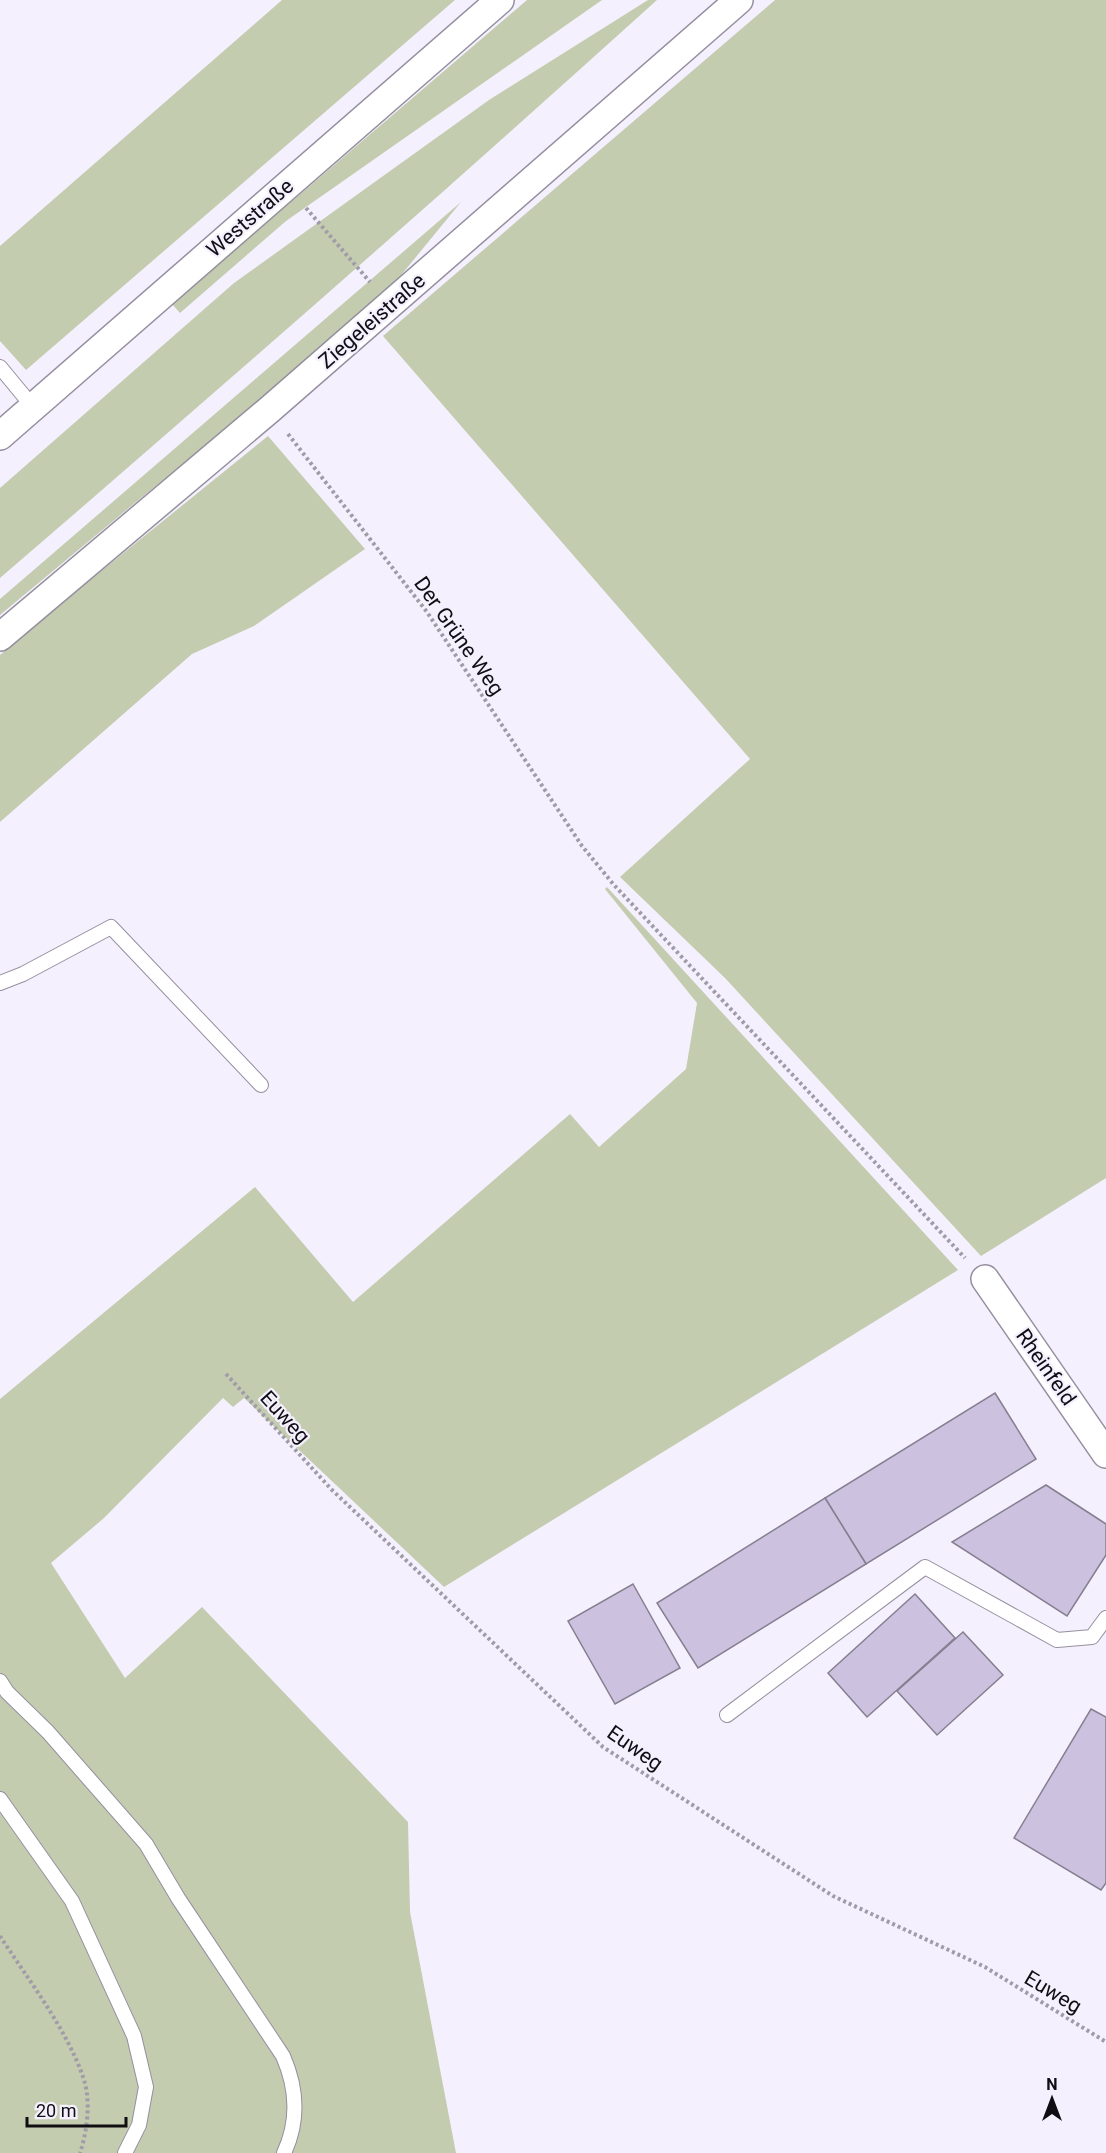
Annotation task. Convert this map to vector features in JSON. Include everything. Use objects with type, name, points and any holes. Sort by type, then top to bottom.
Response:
[{"type":"street","name":"Weststraße","points":[[0,436],[500,0]]},
{"type":"street","name":"Ziegeleistraße","points":[[0,637],[390,306],[739,0]]},
{"type":"street","name":"Rheinfeld","points":[[985,1279],[1106,1454]]},
{"type":"lane","points":[[0,367],[33,407]]},
{"type":"lane","points":[[0,983],[23,974],[111,927],[261,1085]]},
{"type":"lane","points":[[727,1715],[925,1567],[1057,1640],[1092,1637],[1106,1618]]},
{"type":"lane","points":[[0,1681],[7,1692],[48,1732],[146,1844],[178,1898],[283,2056],[291,2075],[295,2109],[293,2127],[284,2153]]},
{"type":"lane","points":[[0,1799],[72,1901],[134,2036],[146,2087],[139,2125],[125,2153]]},
{"type":"path","points":[[287,186],[390,306]]},
{"type":"path","name":"Der Grüne Weg","points":[[269,410],[427,612],[582,846],[614,885],[985,1279]]},
{"type":"path","name":"Euweg","points":[[226,1374],[332,1490],[603,1746],[832,1896],[985,1967],[1106,2042]]},
{"type":"path","points":[[0,1935],[66,2038],[84,2081],[87,2105],[85,2138],[80,2153]]},
{"type":"green space","points":[[282,0],[455,0],[26,370],[0,341],[0,246]]},
{"type":"green space","points":[[527,0],[602,0],[286,221],[180,313],[172,304]]},
{"type":"green space","points":[[648,0],[657,0],[330,291],[0,578],[0,488],[234,283],[489,100]]},
{"type":"green space","points":[[775,0],[1106,0],[1106,1178],[981,1256],[725,978],[620,877],[750,759],[383,336]]},
{"type":"green space","points":[[461,202],[393,285],[250,413],[213,439],[0,615],[0,599]]},
{"type":"green space","points":[[268,436],[365,549],[254,626],[192,654],[0,822],[0,655]]},
{"type":"green space","points":[[607,887],[958,1270],[444,1587],[244,1398],[233,1407],[223,1398],[104,1518],[51,1563],[125,1678],[202,1607],[408,1822],[410,1912],[456,2153],[0,2153],[0,1399],[255,1187],[353,1302],[570,1114],[599,1147],[686,1069],[697,1003],[605,889]]},
{"type":"building","points":[[995,1393],[1036,1459],[866,1564],[825,1498]]},
{"type":"building","points":[[1046,1485],[1106,1524],[1106,1555],[1067,1616],[952,1542]]},
{"type":"building","points":[[825,1498],[866,1564],[698,1668],[657,1603]]},
{"type":"building","points":[[633,1584],[680,1668],[615,1704],[568,1621]]},
{"type":"building","points":[[915,1594],[955,1638],[867,1717],[828,1673]]},
{"type":"building","points":[[963,1632],[1003,1675],[937,1735],[897,1691]]},
{"type":"building","points":[[1091,1709],[1106,1717],[1106,1883],[1101,1890],[1014,1838]]}]
